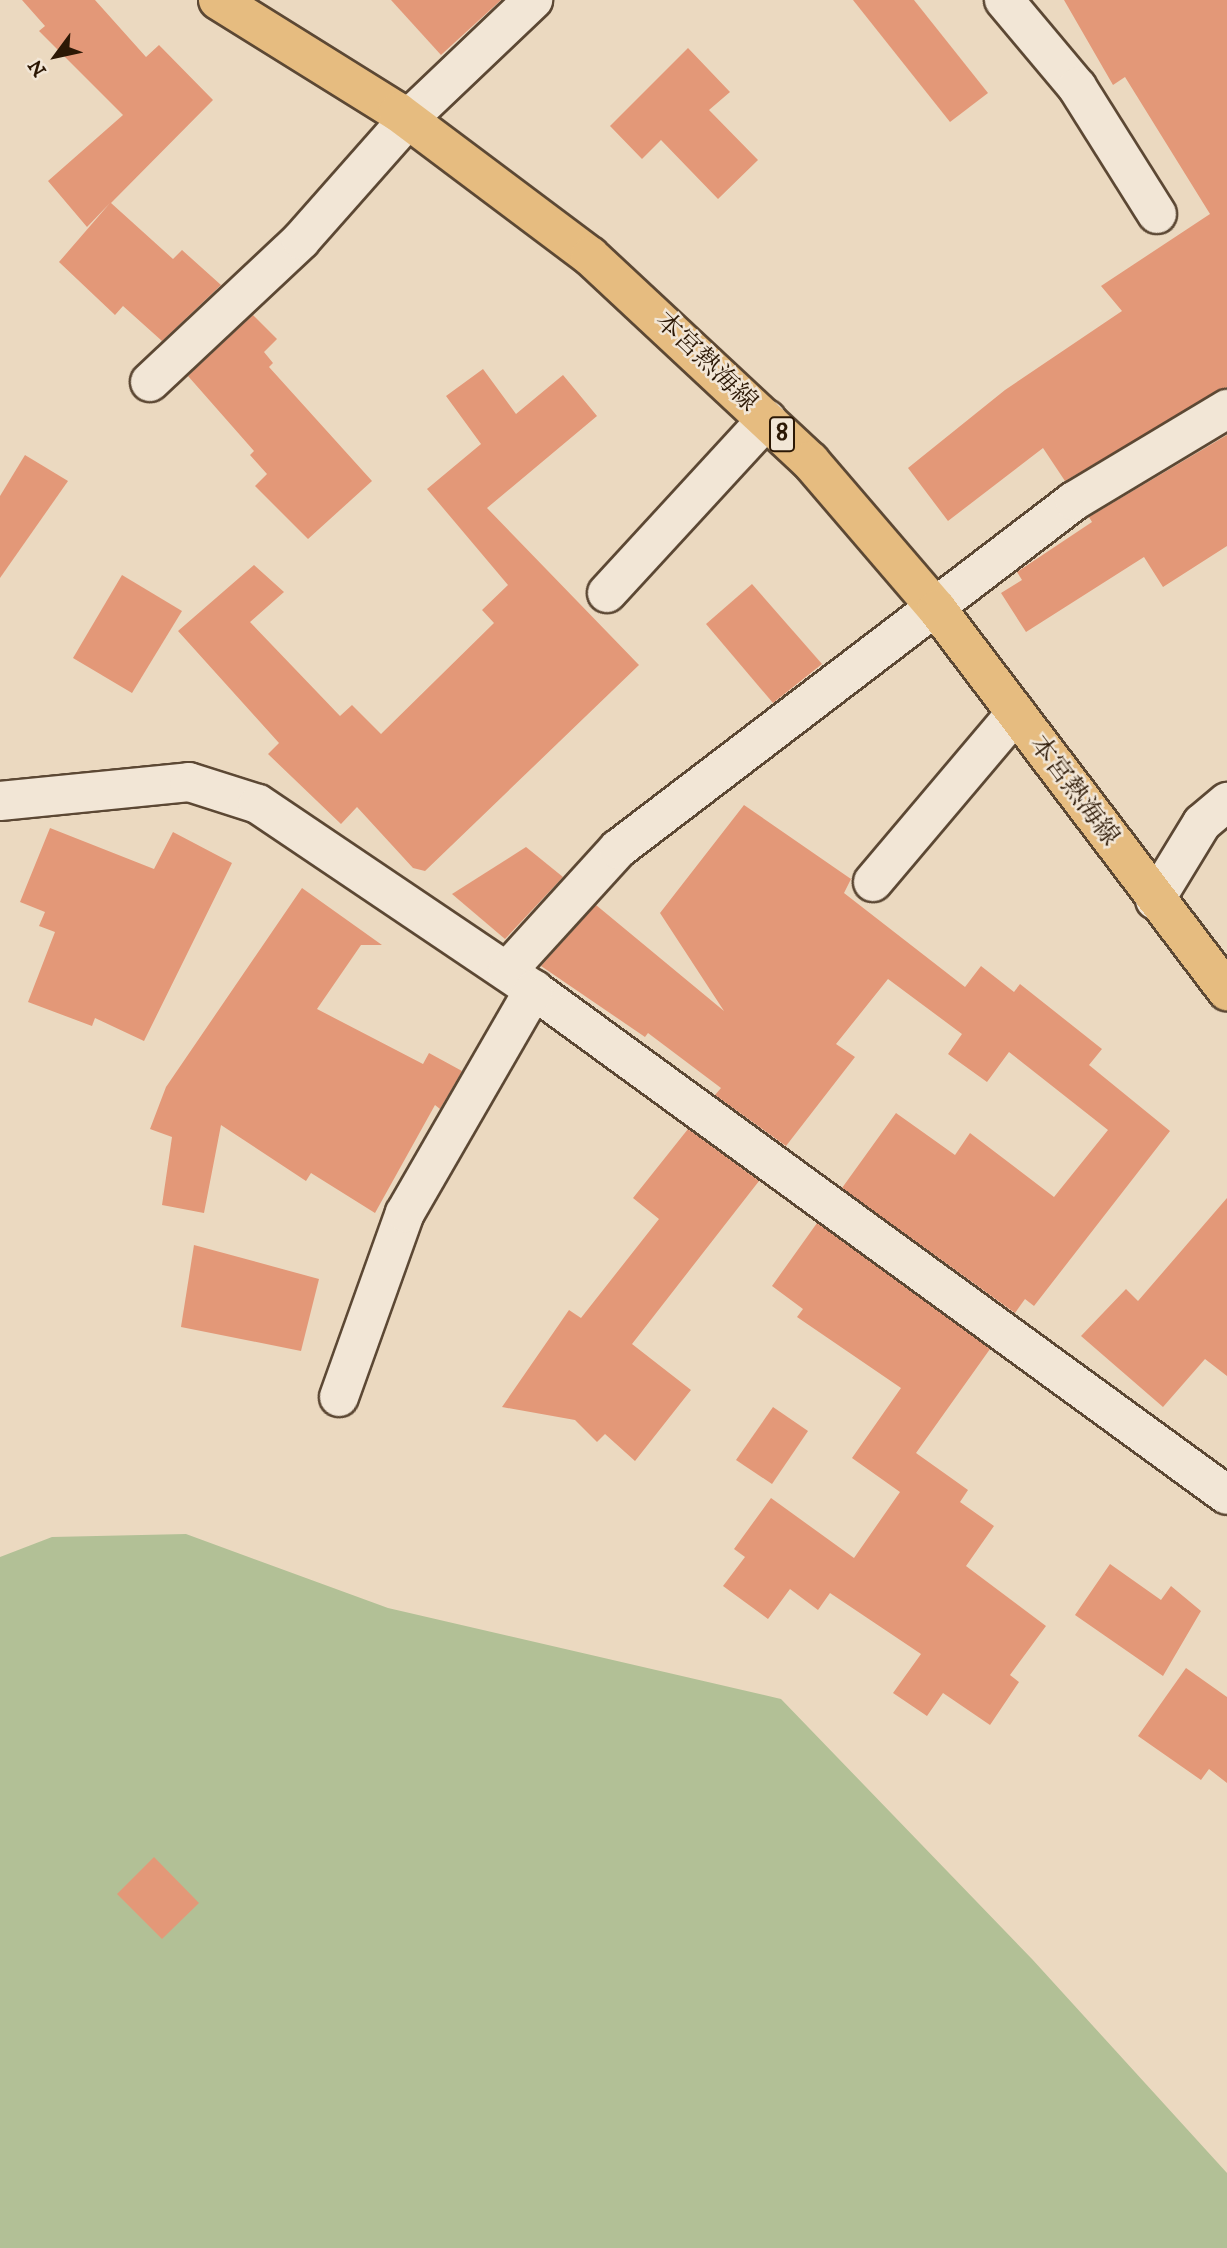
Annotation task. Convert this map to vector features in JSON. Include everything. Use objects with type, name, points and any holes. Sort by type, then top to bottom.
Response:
[{"type":"main road","name":"本宮熱海線","points":[[218,0],[408,119],[590,256],[767,419],[870,526],[937,609],[1155,900],[1227,991]]},
{"type":"street","points":[[150,382],[301,240],[408,119],[533,0]]},
{"type":"street","points":[[1004,0],[1077,88],[1157,214]]},
{"type":"street","points":[[339,1397],[405,1213],[520,981],[618,849],[937,609],[1074,501],[1227,409]]},
{"type":"street","points":[[607,593],[767,419]]},
{"type":"street","points":[[873,882],[1016,713]]},
{"type":"street","points":[[0,802],[52,801],[150,782],[216,787],[258,804],[520,981],[1227,1495]]},
{"type":"street","points":[[1155,900],[1202,823],[1227,802]]},
{"type":"green space","points":[[186,1534],[388,1608],[781,1699],[1032,1959],[1227,2173],[1227,2248],[0,2248],[0,1557],[52,1537]]},
{"type":"building","points":[[22,0],[95,0],[146,57],[159,45],[213,100],[111,203],[173,259],[182,250],[221,285],[162,341],[123,306],[115,315],[59,262],[110,203],[87,227],[48,181],[123,115],[39,31],[45,26]]},
{"type":"building","points":[[391,0],[501,0],[441,55]]},
{"type":"building","points":[[853,0],[914,0],[988,93],[950,122]]},
{"type":"building","points":[[1064,0],[1227,0],[1227,387],[1065,481],[1043,448],[948,521],[908,468],[1005,390],[1122,311],[1101,286],[1210,214],[1125,77],[1113,85]]},
{"type":"building","points":[[688,48],[730,92],[709,110],[758,160],[718,199],[661,140],[642,159],[610,126]]},
{"type":"building","points":[[253,315],[277,339],[264,352],[273,363],[269,367],[372,481],[308,539],[255,486],[267,474],[250,455],[254,451],[188,376]]},
{"type":"building","points":[[483,369],[516,414],[563,375],[597,416],[487,508],[639,665],[425,871],[413,868],[357,807],[341,824],[268,754],[279,743],[178,631],[254,565],[284,592],[250,622],[340,716],[352,705],[381,734],[494,623],[482,610],[508,585],[427,489],[481,444],[446,396]]},
{"type":"building","points":[[1227,435],[1227,546],[1163,587],[1144,557],[1026,632],[1001,593],[1022,580],[1017,572],[1092,522],[1089,517]]},
{"type":"building","points":[[25,455],[68,481],[0,578],[0,496]]},
{"type":"building","points":[[122,575],[182,611],[132,693],[73,658]]},
{"type":"building","points":[[752,584],[822,664],[773,703],[706,624]]},
{"type":"building","points":[[744,805],[851,879],[844,893],[965,987],[981,966],[1014,992],[1020,984],[1102,1049],[1089,1065],[1170,1131],[1034,1306],[1025,1299],[1015,1313],[842,1188],[896,1113],[955,1155],[970,1133],[1054,1197],[1108,1130],[1009,1052],[987,1082],[948,1054],[962,1034],[888,979],[836,1044],[855,1057],[786,1146],[715,1095],[721,1088],[648,1033],[645,1037],[541,966],[596,905],[724,1011],[660,913]]},
{"type":"building","points":[[50,828],[154,869],[173,832],[232,863],[144,1041],[95,1018],[92,1026],[28,1002],[55,932],[39,926],[45,912],[20,902]]},
{"type":"building","points":[[526,847],[563,877],[505,939],[452,894]]},
{"type":"building","points":[[302,888],[382,945],[361,945],[317,1009],[423,1064],[429,1053],[462,1071],[440,1109],[435,1105],[375,1213],[311,1173],[306,1181],[221,1125],[204,1213],[162,1205],[172,1137],[150,1129],[166,1087]]},
{"type":"building","points":[[688,1129],[759,1181],[632,1344],[691,1390],[635,1461],[605,1434],[597,1442],[575,1420],[502,1407],[569,1310],[581,1318],[659,1219],[633,1198]]},
{"type":"building","points":[[1227,1198],[1227,1376],[1205,1359],[1163,1407],[1081,1336],[1126,1289],[1138,1301]]},
{"type":"building","points":[[817,1223],[990,1349],[916,1453],[968,1490],[960,1502],[994,1526],[966,1566],[1046,1626],[1010,1675],[1019,1682],[990,1725],[943,1693],[927,1716],[893,1693],[921,1654],[830,1593],[818,1610],[790,1589],[768,1619],[723,1586],[745,1557],[734,1549],[771,1498],[854,1558],[900,1492],[852,1458],[901,1388],[797,1317],[803,1309],[772,1286]]},
{"type":"building","points":[[194,1245],[319,1279],[301,1351],[181,1327]]},
{"type":"building","points":[[773,1407],[808,1431],[772,1484],[736,1460]]},
{"type":"building","points":[[1110,1564],[1161,1600],[1171,1586],[1201,1611],[1163,1676],[1075,1615]]},
{"type":"building","points":[[1186,1668],[1227,1697],[1227,1783],[1209,1769],[1201,1780],[1138,1736]]},
{"type":"building","points":[[154,1857],[199,1903],[162,1939],[117,1894]]}]
